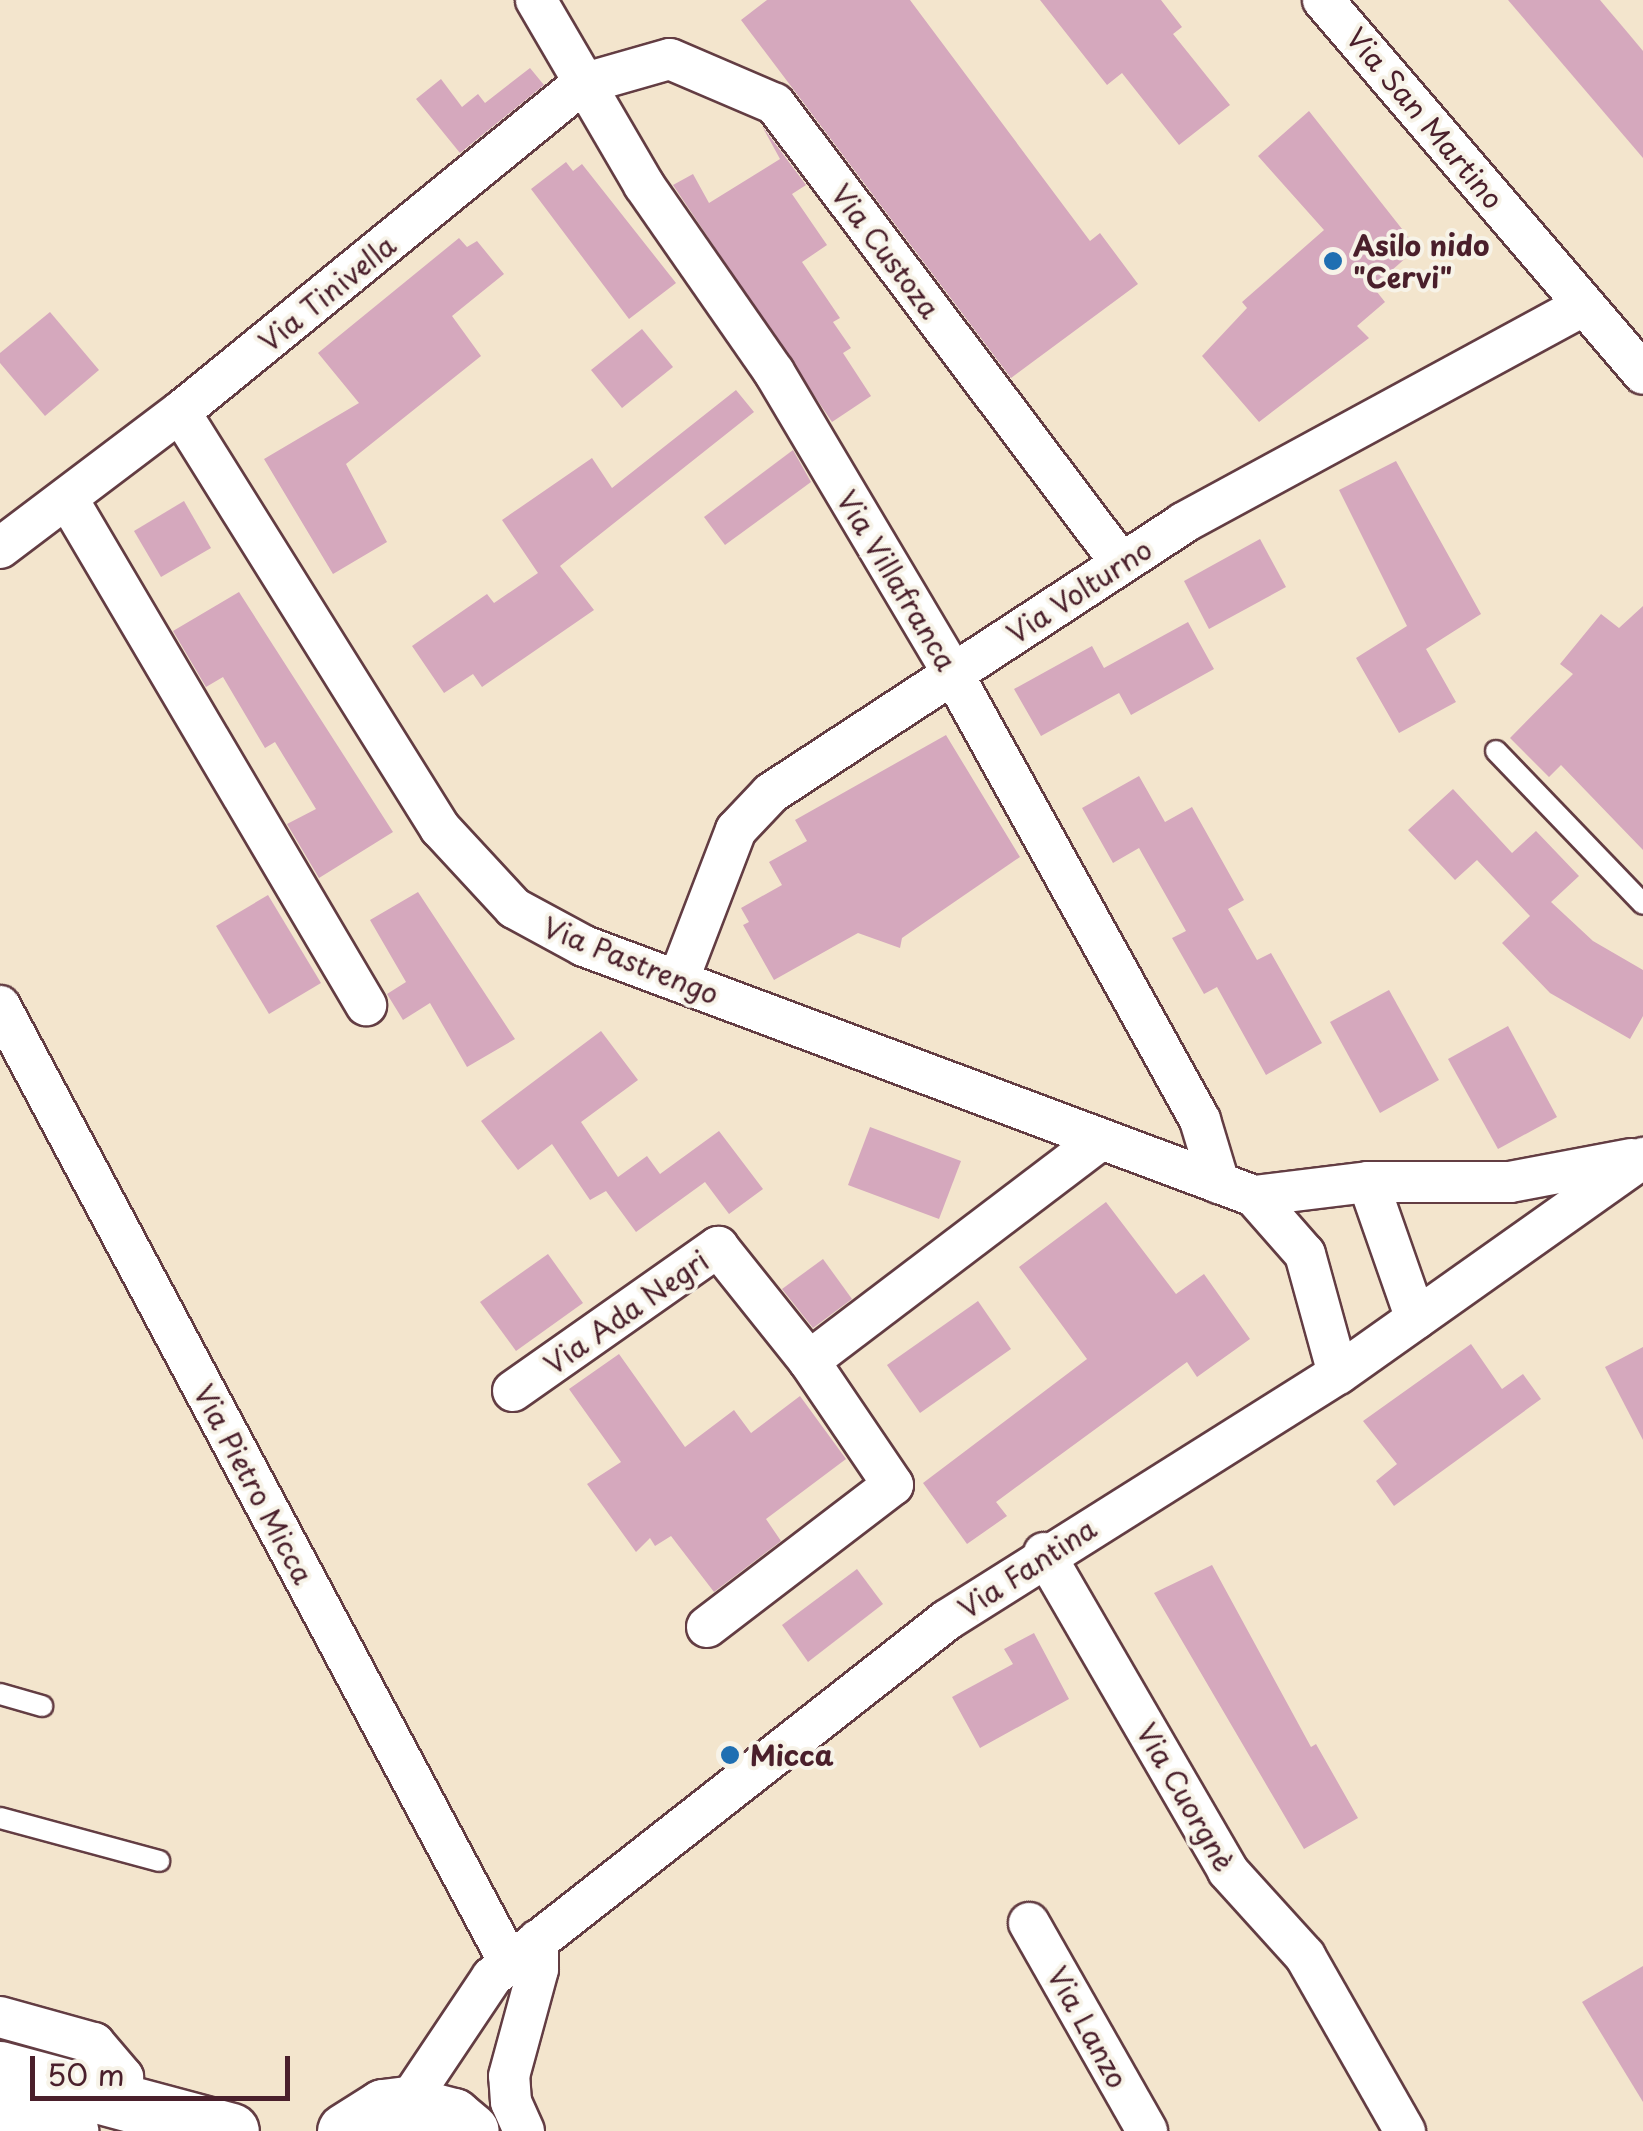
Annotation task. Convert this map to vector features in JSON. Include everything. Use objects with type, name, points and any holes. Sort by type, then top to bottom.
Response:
[{"type":"main road","points":[[0,2069],[231,2131]]},
{"type":"main road","points":[[0,2112],[70,2131]]},
{"type":"street","name":"Via Villafranca","points":[[536,0],[582,84],[774,372],[952,674],[1237,1190]]},
{"type":"street","name":"Via San Martino","points":[[1323,0],[1643,374]]},
{"type":"street","name":"Via Custoza","points":[[582,84],[670,58],[775,104],[1121,563]]},
{"type":"street","name":"Via Tinivella","points":[[0,548],[180,412],[582,84]]},
{"type":"street","name":"Via Volturno","points":[[678,981],[749,812],[1183,523],[1584,305]]},
{"type":"street","name":"Via Pastrengo","points":[[180,412],[461,856],[514,908],[549,930],[678,981],[1237,1190],[1305,1254],[1338,1374]]},
{"type":"street","points":[[68,498],[366,1004]]},
{"type":"street","name":"Via Pietro Micca","points":[[0,1006],[523,1951]]},
{"type":"street","points":[[808,1360],[1100,1140]]},
{"type":"street","name":"Via Pastrengo","points":[[1237,1190],[1368,1182],[1510,1182],[1643,1158]]},
{"type":"street","name":"Via Fantina","points":[[395,2122],[478,1992],[523,1951],[947,1620],[1044,1554],[1338,1374],[1643,1158]]},
{"type":"street","points":[[1368,1182],[1416,1319]]},
{"type":"street","name":"Via Ada Negri","points":[[514,1391],[718,1247],[808,1360],[892,1484],[707,1627]]},
{"type":"street","name":"Via Cuorgnè","points":[[1044,1554],[1228,1871],[1305,1956],[1405,2131]]},
{"type":"street","name":"Via Lanzo","points":[[1029,1923],[1147,2131]]},
{"type":"street","points":[[523,1951],[538,1969],[510,2076],[510,2102],[524,2131]]},
{"type":"street","points":[[0,2017],[94,2043],[123,2077],[121,2102]]},
{"type":"lane","points":[[1496,751],[1643,904]]},
{"type":"lane","points":[[0,1694],[42,1706]]},
{"type":"lane","points":[[0,1818],[159,1861]]},
{"type":"building","points":[[767,0],[910,0],[1090,241],[1100,233],[1138,284],[1011,378],[741,20]]},
{"type":"building","points":[[1040,0],[1161,0],[1182,27],[1173,34],[1230,105],[1179,145],[1122,73],[1107,85]]},
{"type":"building","points":[[1508,0],[1600,0],[1643,51],[1643,158]]},
{"type":"building","points":[[530,68],[544,85],[460,153],[416,99],[441,79],[462,107],[478,94],[485,103]]},
{"type":"building","points":[[1309,111],[1417,248],[1373,287],[1385,302],[1357,326],[1369,338],[1259,422],[1202,356],[1247,308],[1242,302],[1324,230],[1258,156]]},
{"type":"building","points":[[762,126],[806,185],[792,194],[827,245],[802,262],[840,318],[833,322],[851,348],[843,353],[871,396],[832,422],[673,185],[693,174],[709,203],[780,159]]},
{"type":"building","points":[[566,162],[573,171],[582,164],[676,283],[629,319],[531,189]]},
{"type":"building","points":[[459,238],[467,247],[477,241],[504,274],[452,316],[481,356],[346,464],[387,542],[333,574],[264,459],[359,403],[318,353]]},
{"type":"building","points":[[50,312],[99,370],[45,416],[0,363],[0,353]]},
{"type":"building","points":[[642,329],[673,367],[622,408],[591,370]]},
{"type":"building","points":[[736,390],[754,412],[560,566],[594,610],[482,687],[473,674],[444,693],[412,646],[487,594],[494,603],[538,573],[502,520],[592,458],[612,488]]},
{"type":"building","points":[[793,450],[811,482],[725,545],[704,517]]},
{"type":"building","points":[[1396,461],[1481,614],[1426,649],[1456,702],[1399,733],[1356,658],[1407,626],[1339,490]]},
{"type":"building","points":[[184,501],[211,548],[161,577],[134,531]]},
{"type":"building","points":[[1260,539],[1286,587],[1209,629],[1184,581]]},
{"type":"building","points":[[239,592],[393,832],[319,878],[287,824],[316,809],[275,742],[265,748],[223,677],[206,687],[173,631]]},
{"type":"building","points":[[1643,606],[1643,850],[1561,765],[1549,777],[1510,738],[1573,674],[1560,664],[1601,614],[1619,628]]},
{"type":"building","points":[[1188,622],[1214,669],[1131,715],[1119,693],[1041,736],[1014,689],[1092,646],[1104,668]]},
{"type":"building","points":[[946,735],[1020,857],[902,938],[900,948],[858,933],[774,980],[743,925],[749,922],[741,908],[782,885],[769,862],[807,841],[795,820]]},
{"type":"building","points":[[1139,776],[1165,822],[1192,807],[1244,900],[1228,909],[1257,960],[1271,953],[1322,1043],[1266,1075],[1217,987],[1204,994],[1172,938],[1186,931],[1139,848],[1113,863],[1082,808]]},
{"type":"building","points":[[1453,789],[1512,853],[1536,831],[1579,876],[1551,902],[1593,941],[1643,970],[1643,1016],[1630,1039],[1550,993],[1502,943],[1530,916],[1477,860],[1455,880],[1408,830]]},
{"type":"building","points":[[418,892],[515,1039],[467,1067],[430,1003],[403,1020],[387,994],[406,982],[370,920]]},
{"type":"building","points":[[268,895],[321,983],[269,1014],[216,926]]},
{"type":"building","points":[[1389,990],[1439,1080],[1380,1113],[1330,1022]]},
{"type":"building","points":[[1508,1026],[1557,1117],[1498,1149],[1448,1059]]},
{"type":"building","points":[[601,1031],[638,1080],[581,1122],[618,1177],[647,1156],[660,1174],[719,1131],[763,1189],[729,1214],[705,1182],[636,1232],[606,1191],[590,1200],[552,1144],[518,1170],[481,1121]]},
{"type":"building","points":[[870,1127],[961,1161],[939,1219],[848,1185]]},
{"type":"building","points":[[1106,1202],[1176,1294],[1204,1274],[1250,1339],[1197,1377],[1187,1362],[996,1502],[1007,1516],[967,1544],[923,1483],[1087,1359],[1019,1267]]},
{"type":"building","points":[[548,1254],[583,1303],[516,1351],[480,1302]]},
{"type":"building","points":[[823,1259],[852,1299],[813,1328],[782,1289]]},
{"type":"building","points":[[978,1301],[1011,1349],[920,1413],[887,1365]]},
{"type":"building","points":[[1471,1344],[1502,1389],[1523,1374],[1541,1399],[1394,1506],[1376,1481],[1397,1464],[1363,1421]]},
{"type":"building","points":[[1643,1347],[1643,1440],[1605,1367]]},
{"type":"building","points":[[619,1354],[685,1447],[734,1410],[751,1433],[800,1396],[846,1459],[766,1519],[781,1541],[714,1592],[671,1536],[655,1546],[650,1538],[636,1552],[587,1484],[621,1462],[569,1389]]},
{"type":"building","points":[[1212,1565],[1311,1747],[1316,1744],[1358,1818],[1304,1849],[1154,1593]]},
{"type":"building","points":[[857,1569],[883,1604],[808,1662],[782,1625]]},
{"type":"building","points":[[1034,1633],[1069,1699],[980,1748],[952,1697],[1013,1664],[1004,1649]]},
{"type":"building","points":[[1643,1966],[1643,2102],[1582,2002]]},
{"type":"place","name":"Asilo nido \"Cervi\"","points":[[1333,261]]},
{"type":"place","name":"Micca","points":[[730,1755]]}]
